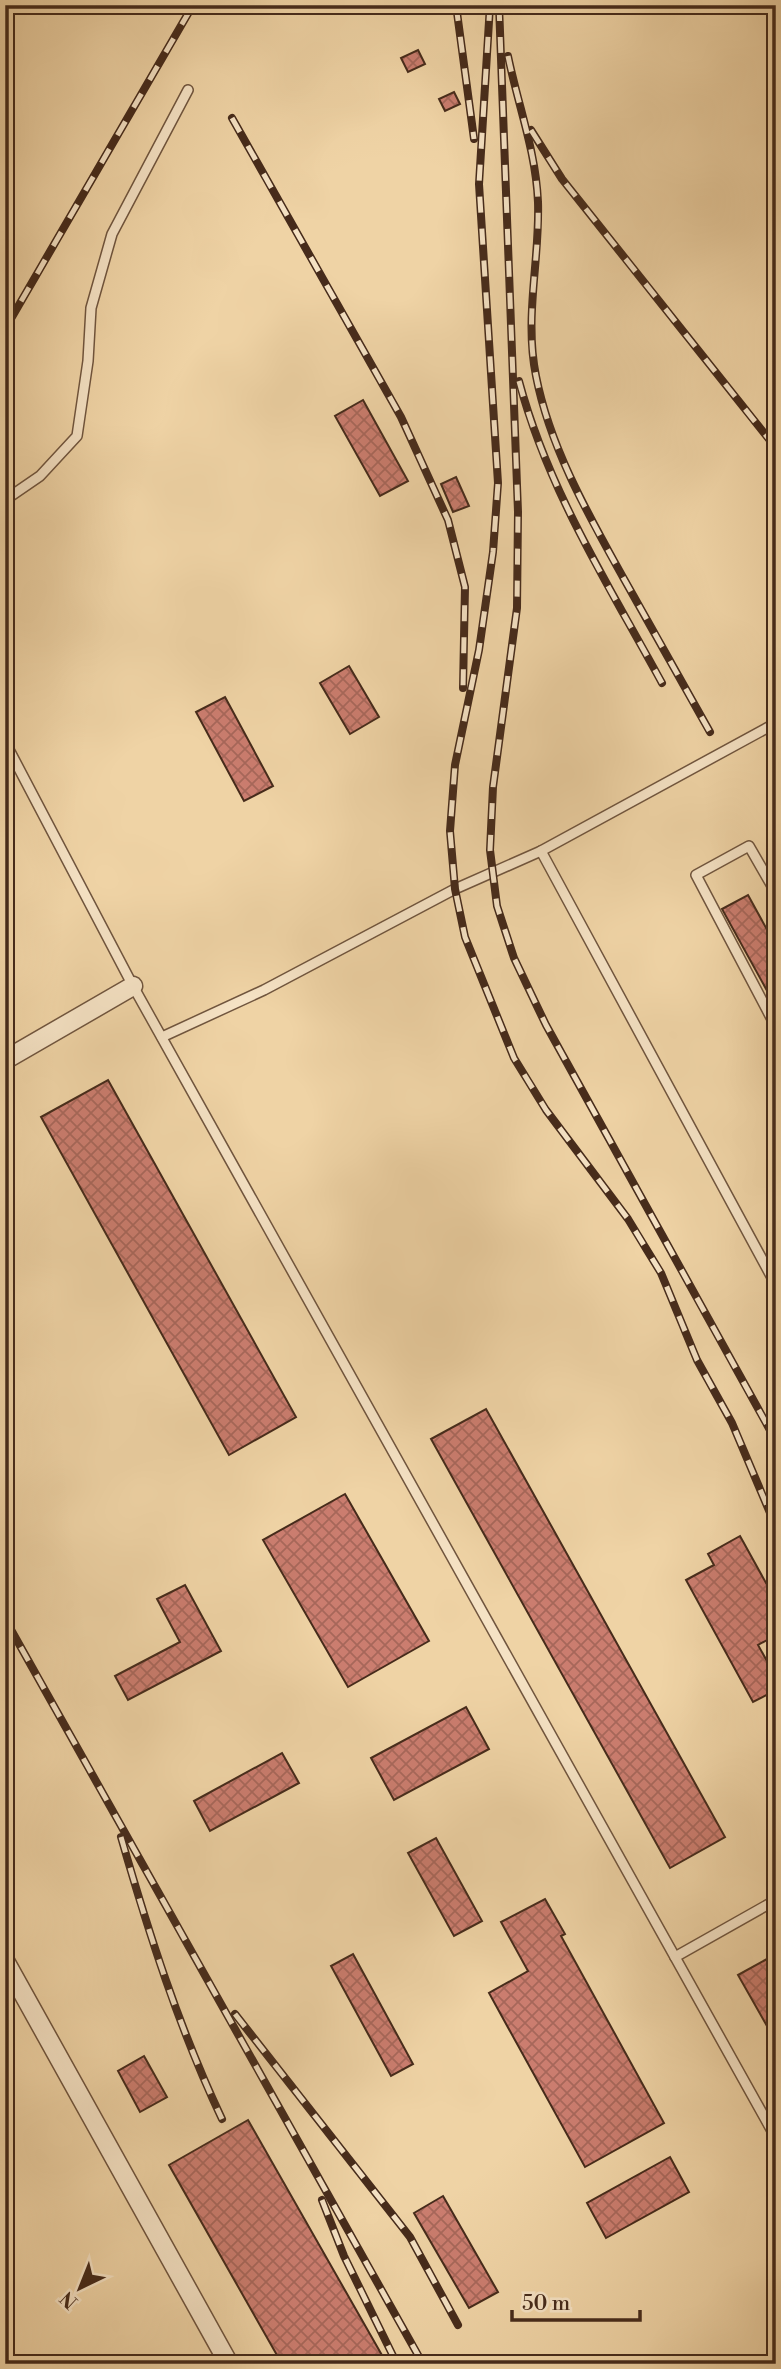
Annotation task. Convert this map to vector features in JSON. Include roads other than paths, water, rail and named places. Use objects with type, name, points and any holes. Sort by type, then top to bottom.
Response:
[{"type":"street","points":[[5,1060],[133,986]]},
{"type":"street","points":[[5,1961],[229,2364]]},
{"type":"lane","points":[[5,500],[40,476],[77,436],[88,361],[91,308],[112,234],[188,90]]},
{"type":"lane","points":[[162,1037],[264,990],[455,889],[541,851],[776,723]]},
{"type":"lane","points":[[5,742],[133,986],[776,2138]]},
{"type":"lane","points":[[776,893],[750,846],[696,875],[776,1027]]},
{"type":"lane","points":[[541,851],[776,1285]]},
{"type":"lane","points":[[675,1957],[776,1900]]},
{"type":"railway","points":[[5,329],[193,5]]},
{"type":"railway","points":[[456,5],[474,139]]},
{"type":"railway","points":[[490,5],[479,184],[498,483],[493,552],[479,650],[455,765],[450,831],[455,889],[465,937],[514,1058],[546,1110],[628,1219],[661,1273],[697,1360],[732,1423],[776,1527]]},
{"type":"railway","points":[[499,5],[518,512],[517,608],[493,787],[490,850],[497,906],[514,958],[546,1025],[776,1441]]},
{"type":"railway","points":[[508,56],[537,183],[538,224],[532,332],[536,376],[542,403],[584,506],[710,732]]},
{"type":"railway","points":[[232,118],[401,417],[448,520],[465,587],[463,688]]},
{"type":"railway","points":[[531,130],[562,179],[776,448]]},
{"type":"railway","points":[[519,381],[531,421],[563,498],[662,683]]},
{"type":"railway","points":[[5,1619],[423,2364]]},
{"type":"railway","points":[[121,1837],[166,1980],[206,2085],[222,2119]]},
{"type":"railway","points":[[235,2014],[410,2237],[458,2325]]},
{"type":"railway","points":[[322,2200],[344,2256],[397,2364]]}]
